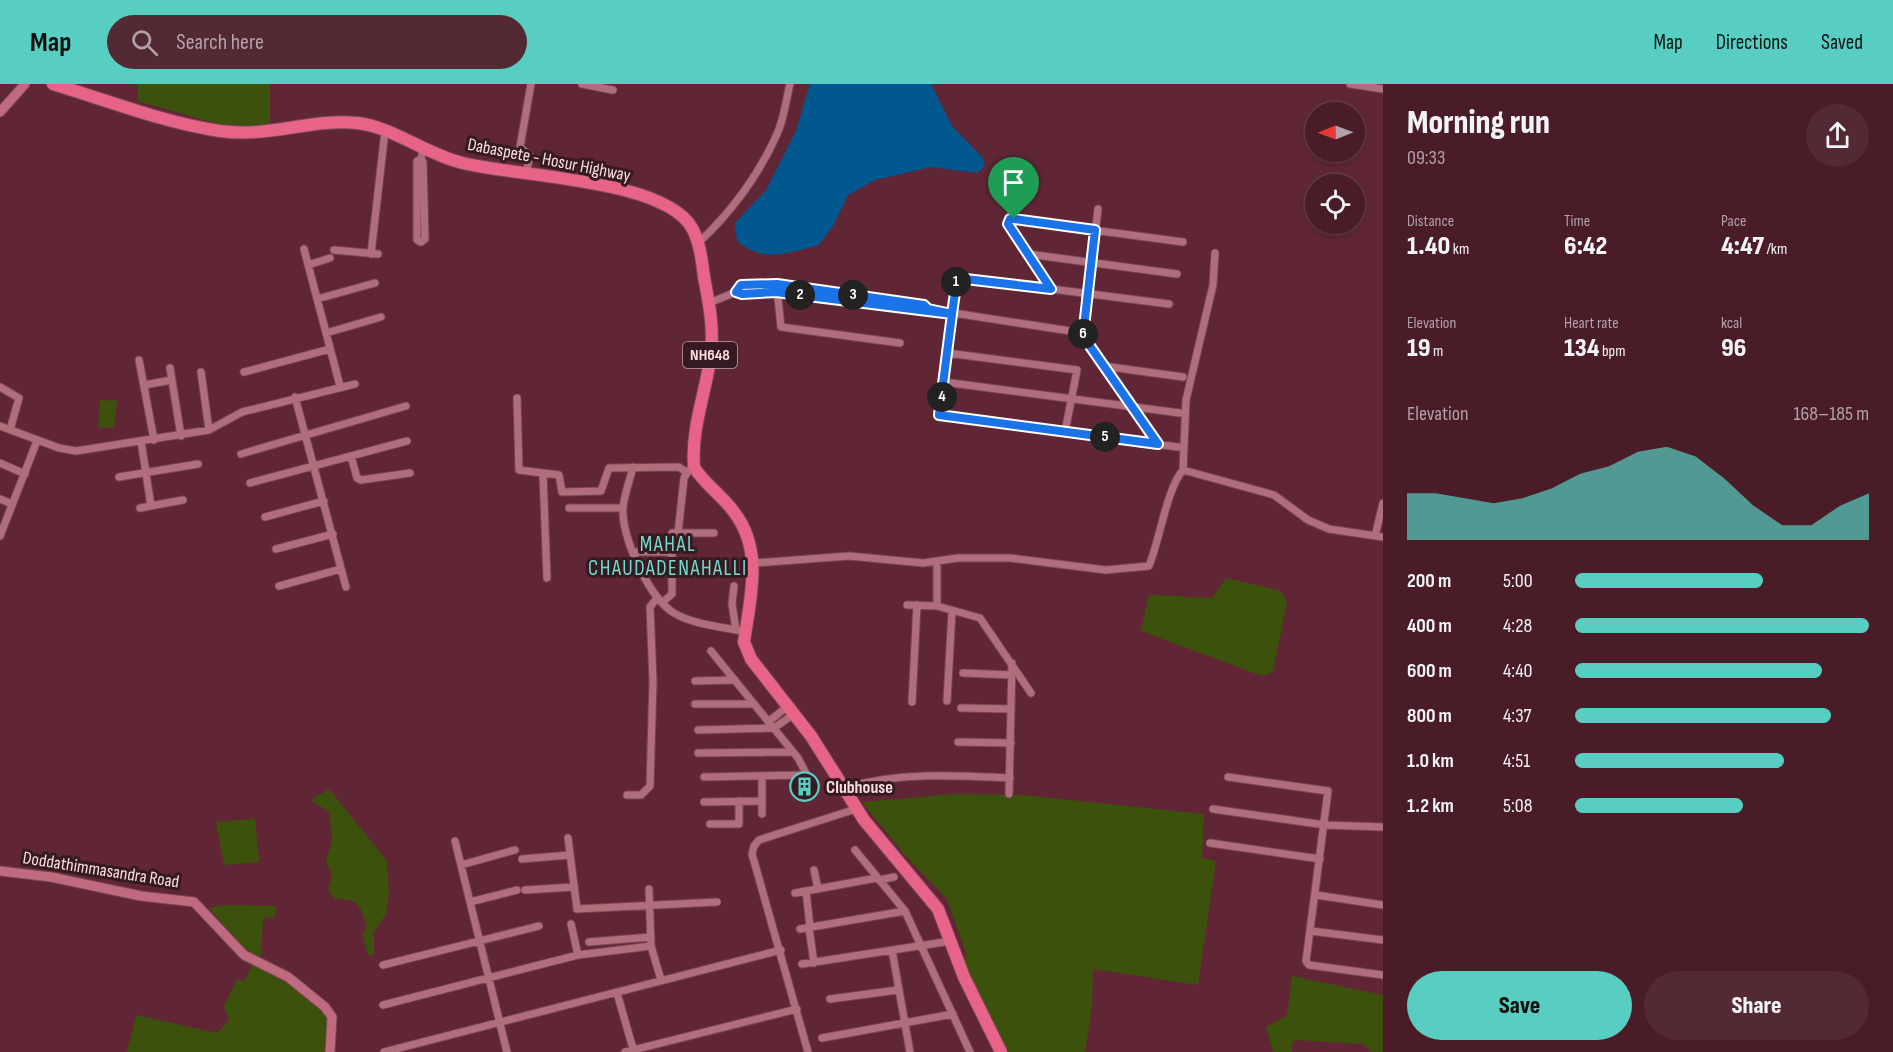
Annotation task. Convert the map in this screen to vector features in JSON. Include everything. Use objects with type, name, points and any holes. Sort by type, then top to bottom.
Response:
[{"type":"highway","name":"Dabaspete - Hosur Highway","points":[[53,84],[219,131],[261,133],[341,123],[373,126],[422,154],[460,163],[601,185],[653,200],[676,212],[692,228],[712,321],[711,352],[694,435],[690,469]]},
{"type":"highway","points":[[690,469],[737,515],[754,563],[754,578],[741,631],[751,659],[791,710],[856,809],[932,900],[951,941],[964,977],[1001,1052]]},
{"type":"street","points":[[0,112],[25,84]]},
{"type":"street","points":[[526,174],[530,156],[520,147],[531,84]]},
{"type":"street","points":[[582,84],[613,90]]},
{"type":"street","points":[[697,244],[715,228],[747,187],[777,134],[790,84]]},
{"type":"street","points":[[1350,84],[1383,89]]},
{"type":"street","points":[[334,250],[374,254],[385,131]]},
{"type":"street","points":[[422,154],[425,239],[421,242],[417,240],[417,161],[422,154]]},
{"type":"street","points":[[1098,209],[1083,336],[1158,444]]},
{"type":"street","points":[[1051,289],[1008,224],[1010,219],[1183,242]]},
{"type":"street","points":[[304,249],[340,386]]},
{"type":"street","points":[[754,563],[849,556],[923,563],[958,558],[1010,558],[1106,570],[1149,566],[1175,479],[1184,470],[1186,400],[1213,285],[1215,253]]},
{"type":"street","points":[[1028,254],[1177,274]]},
{"type":"street","points":[[308,265],[330,258]]},
{"type":"street","points":[[1169,304],[957,278],[939,415],[1179,447]]},
{"type":"street","points":[[317,299],[375,283]]},
{"type":"street","points":[[777,288],[781,327],[900,343]]},
{"type":"street","points":[[709,303],[736,292],[742,294],[777,288],[922,312],[928,309],[1083,333]]},
{"type":"street","points":[[326,333],[381,317]]},
{"type":"street","points":[[244,372],[330,349]]},
{"type":"street","points":[[947,353],[1077,370],[1065,432]]},
{"type":"street","points":[[139,360],[154,440]]},
{"type":"street","points":[[1103,366],[1183,377]]},
{"type":"street","points":[[170,368],[180,436]]},
{"type":"street","points":[[201,372],[210,430]]},
{"type":"street","points":[[144,385],[171,380]]},
{"type":"street","points":[[944,382],[1180,413]]},
{"type":"street","points":[[0,426],[69,451],[210,430],[242,412],[354,384]]},
{"type":"street","points":[[0,387],[19,398],[10,430]]},
{"type":"street","points":[[295,397],[346,587]]},
{"type":"street","points":[[517,398],[519,470],[559,475],[562,492],[601,491],[609,468],[679,467],[690,469],[678,533]]},
{"type":"street","points":[[241,454],[406,406]]},
{"type":"street","points":[[0,534],[37,441]]},
{"type":"street","points":[[141,441],[151,506]]},
{"type":"street","points":[[250,483],[407,441]]},
{"type":"street","points":[[351,456],[357,478],[360,480],[410,473]]},
{"type":"street","points":[[0,463],[25,474]]},
{"type":"street","points":[[119,477],[198,464]]},
{"type":"street","points":[[633,467],[623,508],[633,552],[660,600],[673,612],[685,618],[741,631]]},
{"type":"street","points":[[1184,470],[1274,495],[1308,520],[1329,529],[1379,536],[1383,503]]},
{"type":"street","points":[[543,474],[547,578]]},
{"type":"street","points":[[0,499],[12,504]]},
{"type":"street","points":[[140,508],[183,500]]},
{"type":"street","points":[[265,517],[324,501]]},
{"type":"street","points":[[569,508],[623,508]]},
{"type":"street","points":[[627,795],[641,795],[650,786],[653,681],[650,607],[672,594],[672,533],[714,533]]},
{"type":"street","points":[[276,549],[333,534]]},
{"type":"street","points":[[633,552],[672,552]]},
{"type":"street","points":[[937,567],[937,606]]},
{"type":"street","points":[[279,586],[341,568]]},
{"type":"street","points":[[734,586],[732,604],[741,631]]},
{"type":"street","points":[[908,604],[937,606],[980,618],[1031,693]]},
{"type":"street","points":[[912,702],[917,605]]},
{"type":"street","points":[[947,701],[952,611]]},
{"type":"street","points":[[704,777],[808,777],[793,752],[711,651]]},
{"type":"street","points":[[1010,794],[1012,663]]},
{"type":"street","points":[[963,673],[1012,675]]},
{"type":"street","points":[[695,681],[735,680]]},
{"type":"street","points":[[695,704],[754,704]]},
{"type":"street","points":[[961,708],[1011,709]]},
{"type":"street","points":[[698,729],[771,725],[791,710]]},
{"type":"street","points":[[958,742],[1011,743]]},
{"type":"street","points":[[698,753],[793,752]]},
{"type":"street","points":[[762,776],[762,814]]},
{"type":"street","points":[[843,788],[867,781],[927,776],[1010,778]]},
{"type":"street","points":[[1228,777],[1326,790],[1329,796],[1307,964],[1383,975]]},
{"type":"street","points":[[710,824],[739,824],[739,801]]},
{"type":"street","points":[[704,802],[762,801]]},
{"type":"street","points":[[808,1052],[752,854],[759,840],[856,809]]},
{"type":"street","points":[[1213,809],[1325,825],[1383,827]]},
{"type":"street","points":[[568,838],[577,909],[717,902]]},
{"type":"street","points":[[455,841],[507,1052]]},
{"type":"street","points":[[1210,843],[1320,859]]},
{"type":"street","points":[[461,865],[515,850]]},
{"type":"street","points":[[855,850],[905,910],[970,1052]]},
{"type":"street","points":[[522,859],[570,855]]},
{"type":"street","points":[[814,870],[818,889]]},
{"type":"street","name":"Doddathimmasandra Road","points":[[0,871],[51,877],[151,897],[194,902],[244,955],[288,977],[325,1007],[332,1017],[330,1052]]},
{"type":"street","points":[[795,893],[894,877]]},
{"type":"street","points":[[470,902],[521,890],[574,887]]},
{"type":"street","points":[[649,889],[651,946],[661,980]]},
{"type":"street","points":[[806,891],[814,963]]},
{"type":"street","points":[[1316,896],[1383,905]]},
{"type":"street","points":[[800,929],[905,910]]},
{"type":"street","points":[[572,924],[578,955]]},
{"type":"street","points":[[383,965],[479,939],[539,926]]},
{"type":"street","points":[[1311,931],[1383,940]]},
{"type":"street","points":[[589,942],[651,937]]},
{"type":"street","points":[[802,964],[951,941]]},
{"type":"street","points":[[383,1005],[578,955],[651,946]]},
{"type":"street","points":[[384,1052],[781,950]]},
{"type":"street","points":[[892,950],[910,1052]]},
{"type":"street","points":[[830,999],[898,990]]},
{"type":"street","points":[[617,993],[633,1051]]},
{"type":"street","points":[[624,1052],[797,1009]]},
{"type":"street","points":[[822,1038],[952,1014]]},
{"type":"green space","points":[[138,84],[270,84],[270,128],[218,124],[138,101]]},
{"type":"green space","points":[[100,400],[117,401],[114,428],[98,427]]},
{"type":"green space","points":[[1226,578],[1281,591],[1287,603],[1273,672],[1262,676],[1141,631],[1149,595],[1212,598]]},
{"type":"green space","points":[[329,789],[387,861],[389,894],[386,914],[374,932],[374,955],[368,955],[362,933],[367,929],[358,905],[350,900],[335,899],[328,890],[332,874],[326,861],[332,839],[329,812],[311,800]]},
{"type":"green space","points":[[955,794],[1022,795],[1204,814],[1202,858],[1216,861],[1198,985],[1093,969],[1092,1009],[1085,1052],[1007,1052],[962,959],[967,956],[947,899],[903,853],[862,802]]},
{"type":"green space","points":[[255,819],[259,862],[224,865],[216,822]]},
{"type":"green space","points":[[224,905],[276,906],[275,917],[263,918],[261,959],[243,948],[209,908]]},
{"type":"green space","points":[[252,965],[295,988],[322,1012],[329,1022],[324,1052],[127,1052],[136,1015],[217,1033],[229,1020],[224,1006],[237,979],[244,982]]},
{"type":"green space","points":[[1292,976],[1383,995],[1383,1052],[1372,1052],[1364,1044],[1296,1040],[1292,1043],[1292,1052],[1273,1052],[1266,1027],[1287,1015]]},
{"type":"water","points":[[810,84],[931,84],[952,126],[982,157],[985,166],[977,173],[931,167],[875,180],[848,195],[833,226],[819,245],[776,255],[747,248],[737,241],[735,223],[766,190],[796,131]]},
{"type":"place","name":"Clubhouse","points":[[805,787]]},
{"type":"district","name":"MAHAL CHAUDADENAHALLI","points":[[668,556]]},
{"type":"route","points":[[1014,219],[1008,220],[1008,224],[1051,289],[957,278],[952,314],[928,309],[922,312],[776,292],[742,294],[736,292],[741,285],[777,284],[924,305],[928,309],[952,314],[939,415],[1158,444],[1083,336],[1095,230],[1014,219]]}]
